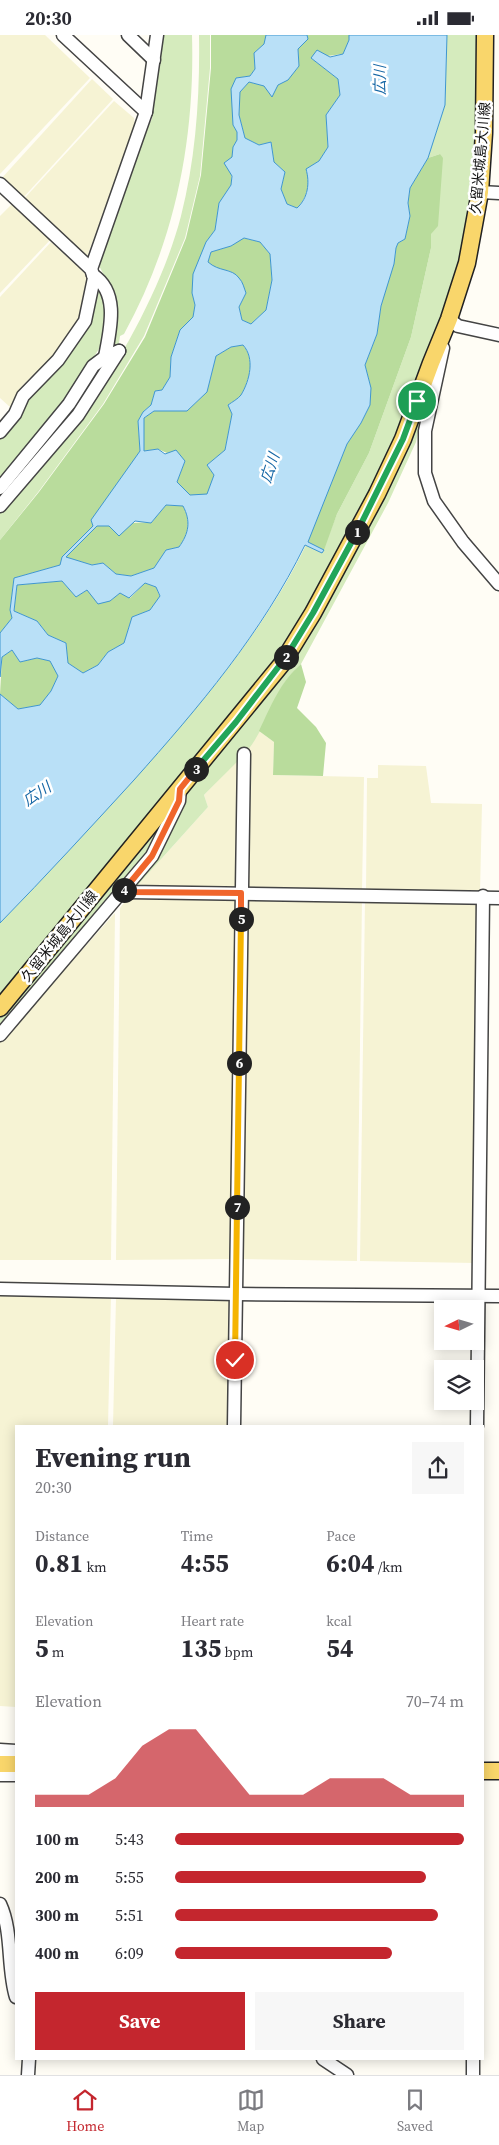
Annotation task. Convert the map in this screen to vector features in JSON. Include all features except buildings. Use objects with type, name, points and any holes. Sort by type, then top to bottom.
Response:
[{"type":"main road","name":"久留米城島大川線","points":[[0,1008],[281,665],[313,613],[377,494],[403,439],[449,319],[467,263],[480,192],[484,133],[485,35]]},
{"type":"main road","points":[[0,1764],[15,1764]]},
{"type":"main road","points":[[484,1771],[499,1771]]},
{"type":"street","points":[[64,35],[146,112]]},
{"type":"street","points":[[128,35],[154,60]]},
{"type":"street","points":[[0,431],[15,414],[23,396],[58,360],[85,321],[94,278],[92,272],[146,112],[157,35]]},
{"type":"street","points":[[0,184],[102,281],[109,297],[111,313],[110,332],[104,357]]},
{"type":"street","points":[[480,192],[499,193]]},
{"type":"street","points":[[499,335],[458,326],[449,319],[424,431],[425,473],[434,501],[463,543],[499,584]]},
{"type":"street","points":[[0,488],[69,404],[93,366],[104,357],[119,351],[78,415],[0,506]]},
{"type":"street","points":[[234,1425],[244,753]]},
{"type":"street","points":[[0,1035],[152,856],[179,801],[180,789]]},
{"type":"street","points":[[123,890],[129,892],[499,898]]},
{"type":"street","points":[[477,1425],[480,1296],[483,897]]},
{"type":"street","points":[[0,1289],[499,1297]]},
{"type":"street","points":[[0,1750],[15,1751]]},
{"type":"street","points":[[0,1775],[15,1775]]},
{"type":"street","points":[[0,1904],[11,1919],[12,1979],[15,1992]]},
{"type":"street","points":[[28,2075],[29,2060]]},
{"type":"street","points":[[324,2060],[347,2075]]},
{"type":"street","points":[[472,2060],[473,2075]]},
{"type":"shaded area","points":[[0,35],[45,35],[90,78],[0,174]]},
{"type":"shaded area","points":[[92,79],[113,99],[22,199],[1,179]]},
{"type":"shaded area","points":[[114,101],[134,118],[135,125],[87,257],[22,201]]},
{"type":"shaded area","points":[[12,204],[50,240],[0,293],[0,216]]},
{"type":"shaded area","points":[[51,242],[85,273],[88,279],[82,316],[56,353],[23,385],[15,397],[13,406],[10,407],[0,398],[0,297]]},
{"type":"shaded area","points":[[259,731],[274,742],[273,775],[364,777],[362,891],[245,889],[247,751]]},
{"type":"shaded area","points":[[239,758],[237,889],[136,887],[208,807],[204,795]]},
{"type":"shaded area","points":[[378,765],[426,766],[431,803],[482,804],[480,893],[366,891],[367,778],[378,778]]},
{"type":"shaded area","points":[[129,896],[237,898],[231,1259],[116,1260],[120,908]]},
{"type":"shaded area","points":[[245,898],[362,900],[357,1261],[239,1259]]},
{"type":"shaded area","points":[[365,900],[480,902],[475,1263],[360,1261]]},
{"type":"shaded area","points":[[115,913],[111,1260],[0,1260],[0,1042]]},
{"type":"shaded area","points":[[0,1294],[111,1296],[108,1425],[15,1425],[15,1707],[0,1706]]},
{"type":"shaded area","points":[[116,1298],[231,1299],[229,1425],[113,1425]]},
{"type":"green space","points":[[160,35],[192,35],[190,113],[185,152],[169,226],[157,263],[142,299],[124,334],[120,336],[119,343],[114,346],[112,341],[112,290],[97,262],[140,139],[152,119]]},
{"type":"green space","points":[[199,35],[210,35],[210,68],[200,176],[185,238],[144,336],[103,404],[39,491],[0,540],[0,511],[60,443],[95,396],[139,322],[163,269],[181,216],[194,149],[198,103]]},
{"type":"green space","points":[[211,35],[266,35],[266,37],[264,44],[254,53],[255,69],[250,76],[236,78],[233,125],[237,132],[237,140],[233,147],[231,185],[219,203],[215,230],[206,242],[192,293],[195,305],[193,318],[180,330],[171,357],[170,377],[162,390],[155,391],[151,405],[143,412],[138,421],[140,451],[93,526],[62,557],[60,565],[14,578],[10,610],[12,618],[0,633],[0,540],[39,492],[104,404],[145,337],[186,238],[201,175],[211,68]]},
{"type":"green space","points":[[307,35],[349,35],[349,40],[343,54],[311,58],[338,79],[340,95],[326,115],[328,147],[319,161],[307,169],[307,190],[304,199],[297,208],[287,204],[281,189],[285,172],[274,162],[271,142],[259,145],[245,138],[239,115],[240,92],[249,82],[272,86],[288,78],[299,66],[298,49],[308,39]]},
{"type":"green space","points":[[447,35],[480,35],[478,156],[462,256],[427,358],[380,477],[324,582],[266,676],[0,996],[0,923],[101,816],[206,697],[270,609],[306,545],[322,552],[337,514],[369,453],[411,337],[431,248],[440,154],[428,158],[445,105]]},
{"type":"green space","points":[[440,154],[443,158],[438,226],[431,234],[431,248],[411,337],[369,453],[337,514],[324,550],[307,542],[347,444],[370,405],[370,384],[365,365],[377,334],[381,306],[396,248],[398,243],[405,239],[410,216],[408,203],[410,188],[428,158]]},
{"type":"green space","points":[[243,238],[260,242],[270,254],[272,280],[266,310],[251,324],[242,320],[239,307],[246,293],[230,271],[216,269],[208,262],[211,252],[231,246]]},
{"type":"green space","points":[[97,286],[105,291],[105,339],[69,397],[0,482],[0,436],[26,400],[60,365]]},
{"type":"green space","points":[[243,345],[249,357],[249,376],[241,395],[228,405],[232,414],[225,450],[207,465],[214,475],[207,495],[190,495],[177,482],[185,461],[158,449],[144,451],[144,418],[154,411],[187,411],[207,392],[216,356],[231,347]]},
{"type":"green space","points":[[426,390],[416,442],[388,503],[301,664],[283,685],[255,740],[247,751],[204,795],[208,807],[136,887],[131,885],[187,791],[295,655]]},
{"type":"green space","points":[[166,505],[183,506],[186,511],[188,527],[179,547],[166,550],[154,568],[131,576],[116,574],[103,563],[92,565],[65,557],[97,526],[151,523]]},
{"type":"green space","points":[[62,581],[76,597],[87,590],[110,601],[120,593],[130,598],[145,583],[156,587],[160,597],[150,610],[132,617],[124,643],[108,652],[98,665],[83,673],[68,663],[66,643],[48,635],[37,621],[14,611],[17,585]]},
{"type":"green space","points":[[12,650],[20,662],[37,658],[51,661],[58,676],[51,691],[41,705],[18,709],[0,694],[2,657]]},
{"type":"green space","points":[[301,664],[306,682],[297,708],[316,727],[326,743],[323,776],[273,775],[274,742],[259,731],[287,679]]},
{"type":"green space","points":[[176,803],[150,854],[0,1032],[0,1017]]},
{"type":"water","name":"広川","points":[[266,35],[307,35],[308,39],[298,49],[299,66],[288,80],[278,85],[272,97],[264,86],[249,82],[240,92],[239,115],[245,138],[259,145],[271,142],[274,162],[285,172],[281,189],[287,204],[297,208],[306,195],[308,180],[306,169],[319,161],[328,147],[326,115],[340,95],[338,79],[311,58],[317,50],[330,57],[343,54],[349,40],[349,35],[447,35],[445,105],[428,158],[410,188],[408,203],[410,216],[405,239],[398,243],[396,248],[394,264],[381,306],[377,334],[365,365],[371,388],[370,405],[347,444],[308,542],[324,550],[322,553],[305,545],[269,609],[228,668],[205,697],[134,780],[0,923],[0,694],[18,709],[40,705],[51,691],[58,676],[50,661],[37,658],[20,662],[12,650],[2,657],[0,677],[0,633],[12,618],[10,610],[14,578],[60,565],[62,557],[93,526],[91,520],[140,451],[138,421],[143,412],[151,405],[155,391],[162,390],[170,377],[171,357],[180,330],[193,317],[195,305],[192,293],[193,274],[206,242],[215,230],[219,203],[231,185],[232,176],[224,163],[232,157],[233,147],[237,140],[237,132],[233,125],[231,89],[236,78],[250,76],[255,69],[254,53],[264,44]],"holes":[[[244,238],[260,242],[270,254],[272,280],[266,310],[251,324],[242,320],[239,307],[246,293],[240,280],[233,273],[208,262],[211,252],[231,246]],[[243,345],[247,350],[250,363],[249,376],[241,395],[228,405],[232,414],[225,450],[207,465],[214,475],[207,494],[190,495],[177,482],[185,461],[176,450],[165,454],[158,449],[144,451],[144,418],[154,411],[187,411],[207,392],[216,356],[231,347]],[[166,505],[183,506],[186,511],[188,527],[185,537],[179,547],[166,550],[154,568],[131,576],[116,574],[103,563],[92,565],[66,557],[97,526],[109,526],[119,536],[135,521],[151,523]],[[62,581],[76,597],[87,590],[98,604],[110,601],[120,593],[129,598],[145,583],[156,587],[160,596],[150,610],[132,617],[124,643],[108,652],[98,665],[83,673],[68,663],[66,643],[48,635],[37,621],[14,611],[17,585]]]},
{"type":"route","points":[[235,1360],[241,893],[129,892],[123,890],[152,856],[179,801],[180,789],[281,665],[313,613],[377,494],[403,439],[417,401]]}]
